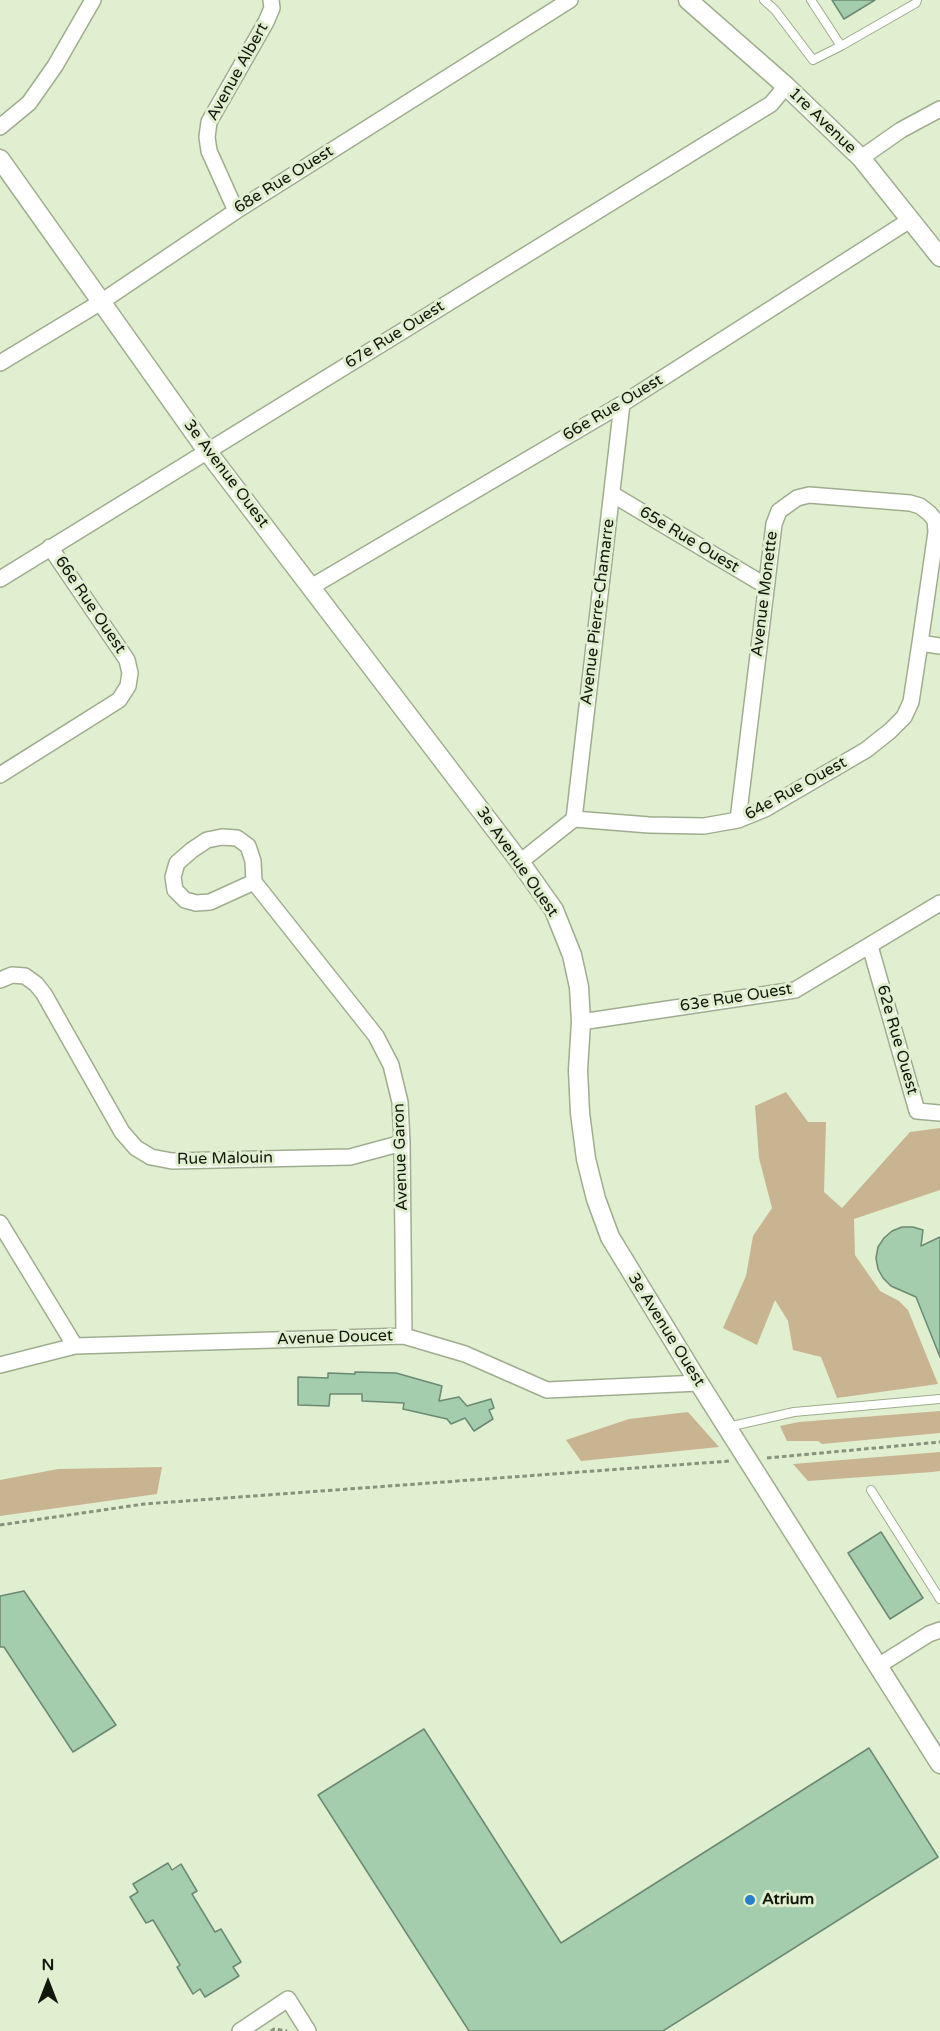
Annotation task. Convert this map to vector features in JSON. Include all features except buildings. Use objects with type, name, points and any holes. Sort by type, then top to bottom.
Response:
[{"type":"street","points":[[0,127],[29,103],[55,66],[93,0]]},
{"type":"street","name":"Avenue Albert","points":[[236,211],[209,151],[207,136],[209,122],[266,22],[272,8],[271,0]]},
{"type":"street","name":"68e Rue Ouest","points":[[0,363],[101,302],[236,211],[570,0]]},
{"type":"street","name":"1re Avenue","points":[[688,0],[786,86],[861,158],[940,257]]},
{"type":"street","name":"67e Rue Ouest","points":[[0,579],[771,104],[786,86]]},
{"type":"street","points":[[861,158],[901,130],[940,109]]},
{"type":"street","name":"3e Avenue Ouest","points":[[0,159],[207,451],[520,862],[554,910],[572,955],[579,987],[580,1113],[586,1159],[596,1199],[610,1237],[699,1383],[940,1764]]},
{"type":"street","name":"66e Rue Ouest","points":[[311,587],[622,404],[910,220]]},
{"type":"street","name":"Avenue Pierre-Chamarre","points":[[574,819],[622,404]]},
{"type":"street","name":"65e Rue Ouest","points":[[612,494],[766,586]]},
{"type":"street","name":"Avenue Monette","points":[[738,820],[774,524],[779,512],[797,498],[809,495],[910,503],[920,506],[929,513],[935,520],[938,533],[920,643]]},
{"type":"street","name":"66e Rue Ouest","points":[[0,775],[119,700],[128,686],[127,660],[50,547]]},
{"type":"street","points":[[920,643],[940,646]]},
{"type":"street","name":"64e Rue Ouest","points":[[574,819],[649,825],[704,826],[738,820],[775,804],[866,750],[904,717],[911,702],[920,643]]},
{"type":"street","points":[[520,862],[574,819]]},
{"type":"street","points":[[222,837],[237,838],[248,846],[253,861],[254,882],[210,902],[196,903],[185,900],[175,890],[173,877],[177,863],[192,850],[207,840],[222,837]]},
{"type":"street","name":"Avenue Garon","points":[[254,882],[376,1036],[391,1065],[400,1102],[402,1143],[404,1336]]},
{"type":"street","name":"63e Rue Ouest","points":[[581,1022],[795,990],[940,903]]},
{"type":"street","name":"62e Rue Ouest","points":[[870,946],[917,1111],[940,1113]]},
{"type":"street","name":"Rue Malouin","points":[[0,980],[12,975],[25,976],[36,984],[122,1132],[136,1148],[151,1156],[172,1161],[350,1156],[402,1143]]},
{"type":"street","points":[[0,1223],[75,1346]]},
{"type":"street","name":"Avenue Doucet","points":[[0,1365],[75,1346],[404,1336],[465,1354],[547,1390],[699,1383]]},
{"type":"street","points":[[878,1666],[929,1634],[940,1630]]},
{"type":"street","points":[[240,2031],[288,1999],[308,2031]]},
{"type":"lane","points":[[764,0],[775,10],[813,60],[916,3],[917,0]]},
{"type":"lane","points":[[811,0],[841,46]]},
{"type":"lane","points":[[727,1427],[794,1412],[940,1399]]},
{"type":"lane","points":[[871,1490],[940,1599]]},
{"type":"path","points":[[768,1458],[940,1442]]},
{"type":"path","points":[[0,1525],[144,1504],[731,1461]]},
{"type":"path","points":[[272,2031],[274,2029],[287,2031]]},
{"type":"shaded area","points":[[786,1092],[808,1122],[826,1122],[824,1192],[842,1208],[910,1132],[940,1128],[940,1190],[854,1219],[855,1255],[880,1291],[899,1301],[908,1310],[938,1384],[837,1398],[821,1357],[793,1350],[788,1321],[775,1300],[757,1345],[723,1328],[746,1276],[753,1236],[772,1208],[759,1158],[755,1106]]},
{"type":"shaded area","points":[[940,1411],[940,1433],[822,1444],[818,1441],[787,1441],[780,1426],[799,1422]]},
{"type":"shaded area","points":[[688,1412],[719,1447],[581,1461],[566,1440],[629,1419]]},
{"type":"shaded area","points":[[940,1452],[940,1471],[932,1472],[808,1481],[793,1464]]},
{"type":"shaded area","points":[[162,1467],[157,1494],[0,1516],[0,1480],[58,1469]]},
{"type":"place","name":"Atrium","points":[[750,1900]]}]
